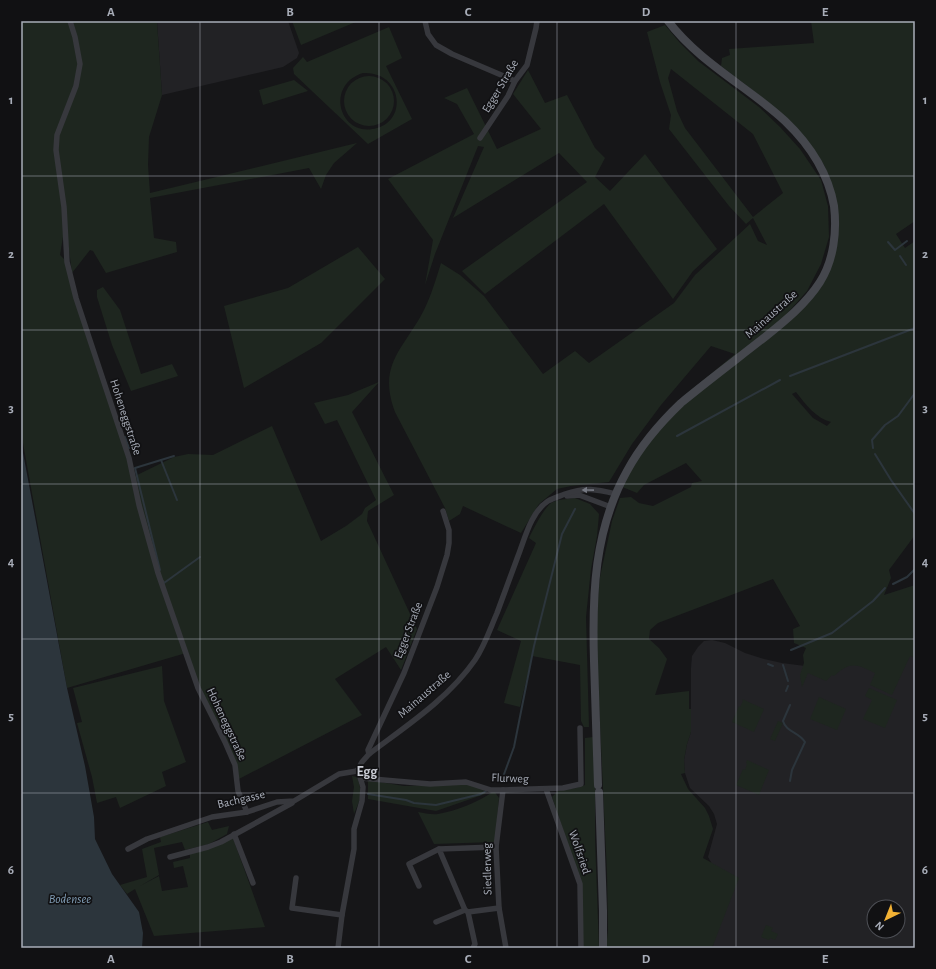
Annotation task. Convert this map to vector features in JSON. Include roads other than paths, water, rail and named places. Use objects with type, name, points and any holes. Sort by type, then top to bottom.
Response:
[{"type":"main road","name":"Mainaustraße","points":[[616,494],[635,456],[681,402],[786,320],[803,303],[820,282],[829,263],[834,242],[835,217],[831,191],[824,172],[802,139],[767,106],[698,54],[678,35],[668,21]]},
{"type":"main road","points":[[603,948],[603,911],[594,678],[593,598],[599,551],[616,494]]},
{"type":"street","name":"Hoheneggstraße","points":[[70,21],[75,37],[80,64],[76,86],[57,135],[56,150],[64,207],[67,262],[76,298],[129,458],[158,573],[198,688],[235,765],[238,791],[247,812]]},
{"type":"street","points":[[425,21],[428,34],[436,45],[452,54],[515,81]]},
{"type":"street","name":"Egger Straße","points":[[480,138],[508,96],[515,81],[527,65],[537,21]]},
{"type":"street","name":"Mainaustraße","points":[[357,771],[369,754],[424,712],[452,688],[475,660],[482,649],[533,520],[548,501],[587,489],[616,494]]},
{"type":"street","points":[[561,496],[579,496],[611,507]]},
{"type":"street","name":"Egger Straße","points":[[369,754],[368,750],[404,673],[447,555],[449,530],[443,511]]},
{"type":"street","name":"Flurweg","points":[[361,778],[430,784],[466,782],[491,790],[563,788],[581,784],[580,728]]},
{"type":"street","name":"Bachgasse","points":[[128,849],[147,839],[212,817],[247,812],[277,802],[294,801],[339,774],[357,771]]},
{"type":"street","points":[[338,948],[342,915],[354,850],[354,829],[362,801],[363,787],[361,778],[357,771]]},
{"type":"street","name":"Wolfsried","points":[[546,789],[580,884],[580,948]]},
{"type":"street","name":"Siedlerweg","points":[[503,790],[496,847],[499,908],[506,948]]},
{"type":"street","points":[[170,857],[221,842],[274,814],[294,801]]},
{"type":"street","points":[[234,834],[253,883]]},
{"type":"street","points":[[419,886],[409,864],[439,849],[496,847]]},
{"type":"street","points":[[439,849],[466,911],[475,944],[473,948]]},
{"type":"street","points":[[296,878],[292,908],[342,915]]},
{"type":"street","points":[[436,922],[466,911],[499,908]]},
{"type":"water","name":"Bodensee","points":[[21,442],[67,688],[85,766],[94,817],[95,839],[112,874],[139,912],[143,933],[142,948],[21,948]]},
{"type":"waterway","points":[[888,242],[895,250],[907,241]]},
{"type":"waterway","points":[[900,256],[906,265]]},
{"type":"waterway","points":[[790,376],[915,328]]},
{"type":"waterway","points":[[677,436],[780,380]]},
{"type":"waterway","points":[[873,448],[872,440],[885,425],[898,416],[915,393]]},
{"type":"waterway","points":[[125,437],[129,448]]},
{"type":"waterway","points":[[875,454],[915,514]]},
{"type":"waterway","points":[[160,570],[135,468],[174,456]]},
{"type":"waterway","points":[[161,460],[177,500]]},
{"type":"waterway","points":[[503,777],[514,747],[534,646],[562,534],[575,509]]},
{"type":"waterway","points":[[163,581],[164,583],[200,557]]},
{"type":"waterway","points":[[893,584],[907,577],[915,569]]},
{"type":"waterway","points":[[791,650],[832,633],[873,601],[885,588]]},
{"type":"waterway","points":[[768,664],[773,666]]},
{"type":"waterway","points":[[783,665],[788,681]]},
{"type":"waterway","points":[[786,691],[788,686]]},
{"type":"waterway","points":[[790,705],[783,721],[787,728],[805,742],[792,770],[790,781]]},
{"type":"waterway","points":[[368,794],[406,800],[414,803],[436,805],[481,794],[486,791]]},
{"type":"district","name":"Egg","points":[[367,772]]}]
